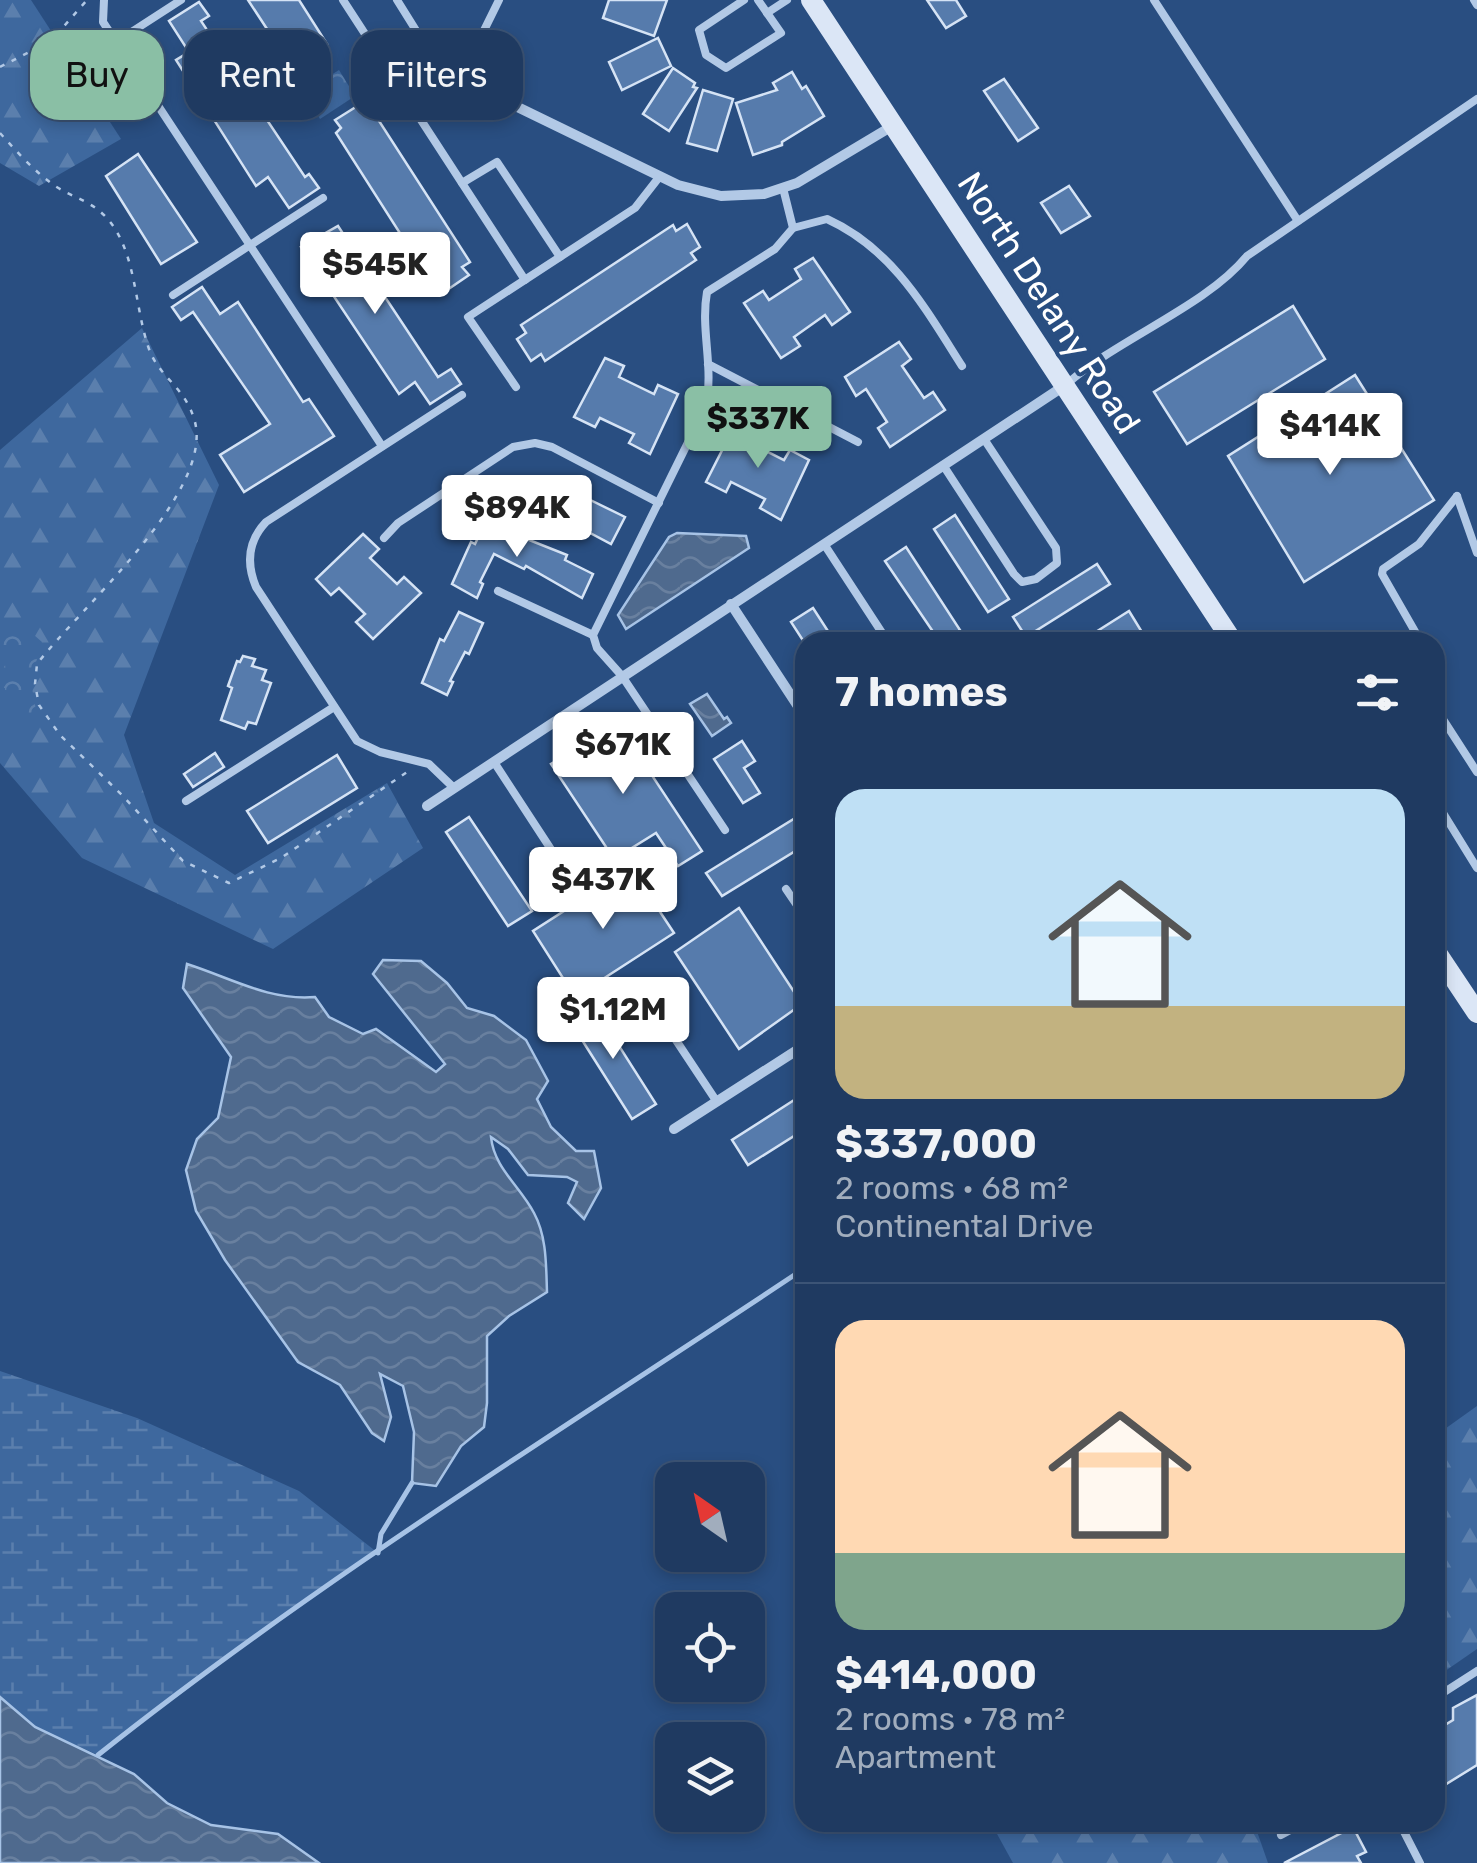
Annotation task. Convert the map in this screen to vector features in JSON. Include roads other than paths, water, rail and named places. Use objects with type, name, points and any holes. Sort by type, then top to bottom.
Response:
[{"type":"street","name":"North Delany Road","points":[[811,0],[1226,632]]},
{"type":"street","points":[[523,109],[678,185],[720,196],[764,194],[797,183],[894,126]]},
{"type":"street","points":[[427,806],[1064,386]]},
{"type":"street","points":[[731,604],[795,702]]},
{"type":"street","points":[[1445,965],[1477,1012]]},
{"type":"street","points":[[674,1129],[795,1051]]},
{"type":"lane","points":[[104,0],[103,22],[108,30]]},
{"type":"lane","points":[[134,30],[180,0]]},
{"type":"lane","points":[[342,0],[363,30]]},
{"type":"lane","points":[[397,0],[416,30]]},
{"type":"lane","points":[[484,30],[499,0]]},
{"type":"lane","points":[[744,0],[699,30],[706,55],[726,68],[781,33],[758,0]]},
{"type":"lane","points":[[767,13],[788,0]]},
{"type":"lane","points":[[1154,0],[1298,221]]},
{"type":"lane","points":[[1064,386],[1093,361],[1208,290],[1235,270],[1246,256],[1477,99]]},
{"type":"lane","points":[[164,115],[382,446]]},
{"type":"lane","points":[[422,120],[524,280]]},
{"type":"lane","points":[[462,182],[497,162],[560,257]]},
{"type":"lane","points":[[516,387],[468,316],[636,208],[660,176]]},
{"type":"lane","points":[[783,188],[793,228]]},
{"type":"lane","points":[[173,295],[323,198]]},
{"type":"lane","points":[[724,830],[622,676],[597,648],[593,635],[705,408],[710,390],[704,310],[707,292],[775,249],[793,228],[827,219],[847,228],[902,274],[962,366]]},
{"type":"lane","points":[[708,364],[858,442]]},
{"type":"lane","points":[[454,788],[428,764],[380,752],[357,741],[250,572],[251,545],[266,522],[462,394]]},
{"type":"lane","points":[[943,466],[1014,574],[1022,582],[1036,579],[1057,564],[1056,548],[984,438]]},
{"type":"lane","points":[[384,538],[398,523],[513,447],[535,442],[659,502]]},
{"type":"lane","points":[[1415,632],[1382,574],[1384,568],[1419,544],[1456,496],[1477,553]]},
{"type":"lane","points":[[824,544],[881,632]]},
{"type":"lane","points":[[498,590],[593,635]]},
{"type":"lane","points":[[186,801],[334,707]]},
{"type":"lane","points":[[1445,722],[1477,772]]},
{"type":"lane","points":[[494,762],[571,880]]},
{"type":"lane","points":[[1445,816],[1477,868]]},
{"type":"lane","points":[[786,888],[795,902]]},
{"type":"lane","points":[[640,986],[717,1102]]},
{"type":"lane","points":[[1445,1692],[1477,1671]]},
{"type":"lane","points":[[1280,1836],[1287,1832]]},
{"type":"lane","points":[[1404,1832],[1420,1863]]},
{"type":"water","points":[[677,533],[746,536],[749,548],[626,629],[618,615],[669,537]]},
{"type":"water","points":[[707,694],[731,723],[712,736],[690,704]]},
{"type":"water","points":[[383,960],[421,961],[447,983],[467,1008],[494,1016],[526,1040],[548,1081],[537,1099],[551,1127],[576,1151],[594,1151],[601,1188],[584,1219],[568,1203],[577,1182],[567,1177],[528,1175],[508,1149],[491,1137],[497,1158],[538,1222],[545,1252],[547,1292],[509,1316],[487,1336],[484,1427],[461,1446],[436,1486],[412,1483],[414,1432],[403,1386],[380,1374],[391,1417],[384,1441],[372,1433],[340,1385],[298,1362],[225,1260],[196,1211],[186,1170],[197,1139],[218,1118],[231,1057],[183,988],[187,964],[266,992],[315,997],[329,1017],[363,1034],[376,1029],[436,1072],[445,1064],[373,974]]},
{"type":"water","points":[[0,1697],[35,1727],[134,1774],[167,1803],[211,1825],[278,1834],[319,1863],[0,1863]]},
{"type":"waterway","points":[[98,1755],[358,1564],[795,1275]]},
{"type":"waterway","points":[[378,1553],[381,1534],[412,1483]]}]
